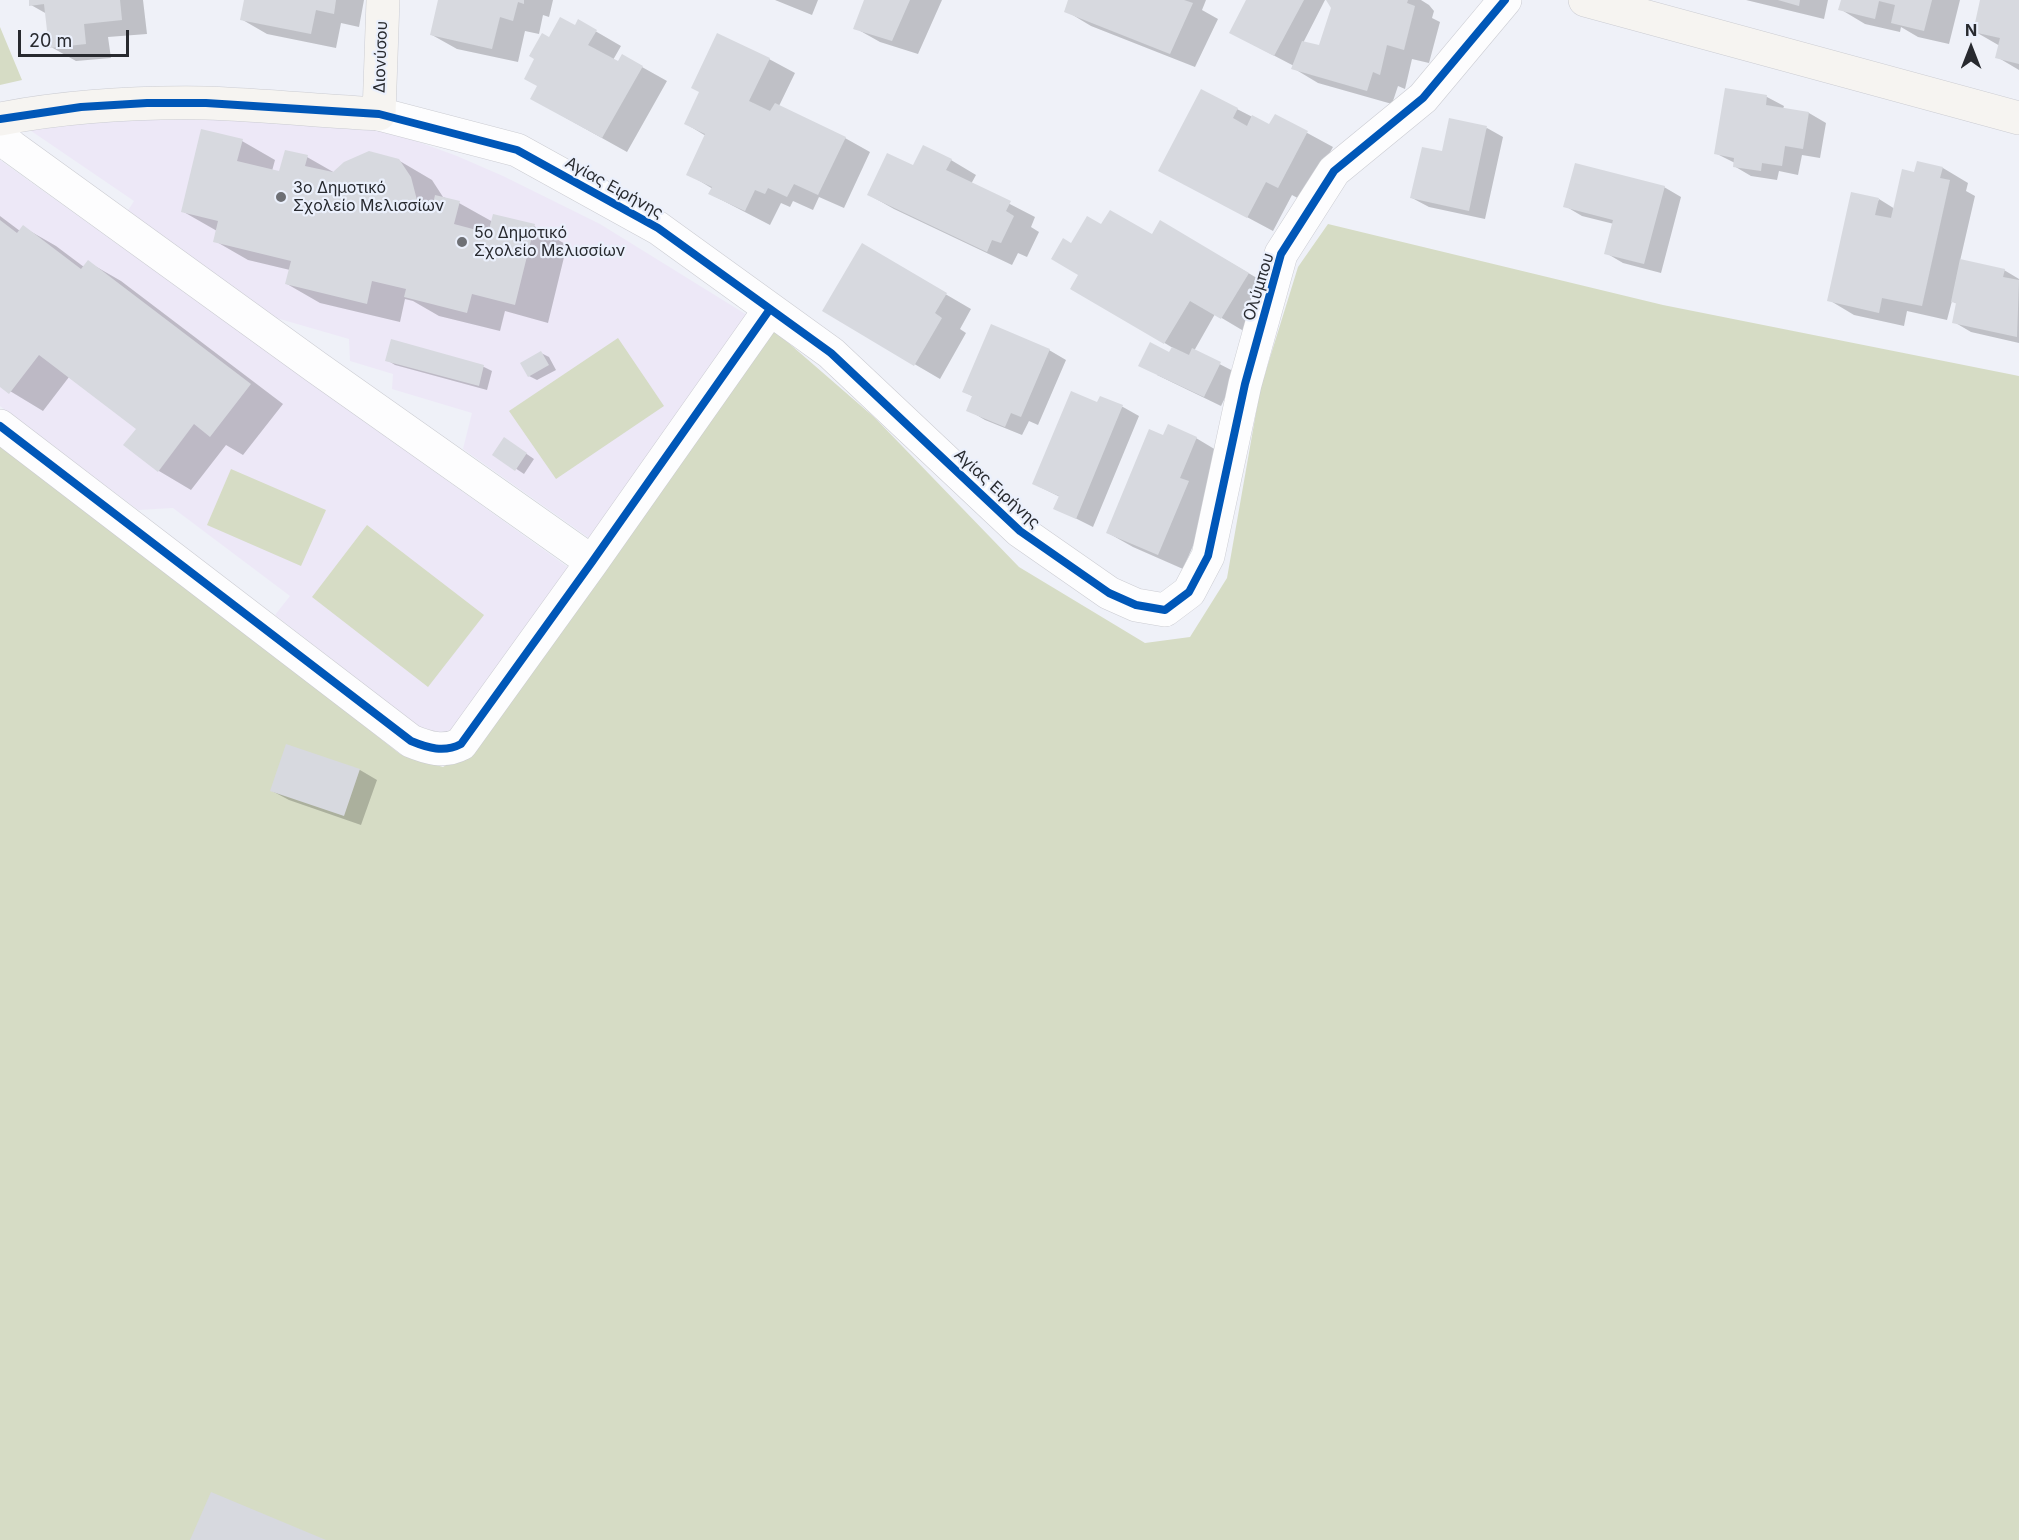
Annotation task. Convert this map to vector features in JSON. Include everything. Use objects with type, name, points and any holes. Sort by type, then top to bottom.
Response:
[{"type":"street","name":"Διονύσου","points":[[378,114],[383,0]]},
{"type":"street","name":"Ολύμπου","points":[[1165,610],[1189,592],[1208,556],[1245,384],[1281,254],[1334,171],[1423,98],[1504,0]]},
{"type":"street","points":[[1585,0],[2019,118]]},
{"type":"street","name":"Αγίας Ειρήνης","points":[[0,119],[81,107],[147,103],[206,103],[378,114],[517,150],[658,228],[831,353],[1020,531],[1109,593],[1136,605],[1165,610]]},
{"type":"street","points":[[0,136],[315,367],[592,562]]},
{"type":"street","points":[[0,426],[411,741],[428,747],[449,750],[460,744],[592,562],[770,309]]},
{"type":"shaded area","points":[[115,108],[383,129],[457,156],[503,176],[600,224],[747,315],[589,538],[463,449],[472,413],[392,389],[393,374],[350,361],[349,339],[259,313],[125,215],[134,201],[18,122]]},
{"type":"shaded area","points":[[0,160],[569,568],[452,729],[440,736],[426,733],[275,615],[290,596],[173,508],[138,510],[0,406]]},
{"type":"green space","points":[[0,27],[22,80],[0,85]]},
{"type":"green space","points":[[1328,224],[1663,305],[2019,376],[2019,1540],[0,1540],[0,442],[100,517],[400,754],[443,767],[480,744],[769,326],[875,418],[1019,567],[1145,643],[1190,637],[1227,578],[1260,390],[1298,267]]},
{"type":"green space","points":[[618,338],[664,406],[556,479],[509,411]]},
{"type":"green space","points":[[231,469],[326,510],[301,566],[207,525]]},
{"type":"green space","points":[[367,525],[484,615],[428,687],[312,597]]},
{"type":"building","points":[[29,0],[120,0],[122,20],[84,24],[86,44],[49,48],[44,4],[29,6]]},
{"type":"building","points":[[244,0],[336,0],[334,14],[316,10],[311,34],[240,20]]},
{"type":"building","points":[[438,0],[524,0],[524,4],[518,2],[513,21],[500,17],[492,49],[430,35]]},
{"type":"building","points":[[864,0],[910,0],[892,41],[853,29]]},
{"type":"building","points":[[1068,0],[1184,0],[1193,3],[1170,54],[1064,12]]},
{"type":"building","points":[[1246,0],[1304,0],[1274,56],[1229,33]]},
{"type":"building","points":[[1326,0],[1408,0],[1407,3],[1415,6],[1404,50],[1387,45],[1380,75],[1373,72],[1367,91],[1291,69],[1302,41],[1319,45],[1331,8]]},
{"type":"building","points":[[1778,0],[1800,0],[1799,6]]},
{"type":"building","points":[[1841,0],[1932,0],[1924,31],[1891,23],[1895,5],[1879,1],[1875,19],[1838,10]]},
{"type":"building","points":[[1980,0],[2019,0],[2019,64],[1995,58],[2000,38],[1973,32]]},
{"type":"building","points":[[560,17],[575,25],[578,19],[597,30],[588,45],[618,61],[622,54],[643,66],[602,138],[530,99],[537,86],[524,79],[534,59],[529,56],[542,33],[549,37]]},
{"type":"building","points":[[717,33],[770,58],[749,101],[770,111],[775,103],[846,137],[818,195],[794,184],[787,197],[768,188],[765,194],[755,190],[745,211],[708,194],[712,187],[686,175],[705,134],[684,124],[699,92],[691,88]]},
{"type":"building","points":[[1725,88],[1767,95],[1766,105],[1809,112],[1803,149],[1785,146],[1782,166],[1762,163],[1761,171],[1733,167],[1734,158],[1714,154]]},
{"type":"building","points":[[1201,89],[1238,108],[1233,118],[1247,126],[1252,115],[1269,124],[1275,114],[1308,131],[1278,188],[1266,182],[1247,218],[1158,171]]},
{"type":"building","points":[[1449,118],[1487,126],[1469,211],[1410,198],[1422,147],[1442,151]]},
{"type":"building","points":[[201,129],[243,139],[237,161],[279,171],[285,150],[308,155],[305,166],[333,172],[344,162],[369,151],[399,159],[411,177],[417,200],[433,204],[435,195],[460,201],[454,224],[488,233],[493,214],[535,224],[515,305],[472,294],[467,313],[404,297],[406,289],[372,281],[367,304],[285,284],[291,261],[213,242],[218,221],[181,212]]},
{"type":"building","points":[[923,145],[952,159],[946,170],[1011,201],[1006,211],[1014,216],[1001,243],[992,240],[987,252],[867,195],[887,153],[913,165]]},
{"type":"building","points":[[1917,161],[1943,167],[1940,178],[1950,180],[1922,306],[1882,298],[1879,313],[1827,301],[1851,192],[1879,198],[1875,215],[1891,218],[1902,169],[1914,172]]},
{"type":"building","points":[[1575,163],[1665,186],[1644,264],[1604,254],[1613,220],[1563,207]]},
{"type":"building","points":[[1110,210],[1152,234],[1160,220],[1249,273],[1221,319],[1190,301],[1164,344],[1070,289],[1078,275],[1051,259],[1063,238],[1071,243],[1087,216],[1101,224]]},
{"type":"building","points":[[0,220],[17,233],[23,225],[81,269],[88,260],[251,384],[210,437],[194,424],[158,472],[123,445],[136,429],[39,355],[9,394],[0,387]]},
{"type":"building","points":[[862,243],[947,293],[935,313],[942,318],[914,366],[822,311]]},
{"type":"building","points":[[1960,259],[2005,269],[2003,277],[2019,280],[2017,337],[1952,323],[1956,303],[1951,302]]},
{"type":"building","points":[[991,324],[1050,349],[1021,417],[1011,413],[1005,427],[966,411],[972,396],[962,392]]},
{"type":"building","points":[[391,339],[484,365],[479,386],[385,361]]},
{"type":"building","points":[[1150,342],[1169,352],[1172,347],[1189,355],[1192,348],[1221,362],[1204,397],[1138,366]]},
{"type":"building","points":[[541,351],[549,365],[528,377],[520,363]]},
{"type":"building","points":[[1071,391],[1097,402],[1100,396],[1123,405],[1076,519],[1053,509],[1059,496],[1032,484]]},
{"type":"building","points":[[1168,424],[1197,437],[1180,478],[1189,481],[1158,555],[1106,533],[1149,429],[1163,435]]},
{"type":"building","points":[[504,437],[527,453],[515,471],[492,455]]},
{"type":"building","points":[[286,744],[360,769],[344,816],[270,791]]},
{"type":"building","points":[[211,1492],[326,1540],[190,1540]]},
{"type":"cycle path","points":[[0,119],[81,107],[147,103],[206,103],[379,114],[517,150],[658,228],[831,353],[1020,531],[1109,593],[1136,605],[1165,610],[1189,592],[1208,556],[1245,384],[1281,254],[1334,171],[1423,98],[1505,0]]},
{"type":"cycle path","points":[[0,426],[411,741],[442,749],[461,744],[770,309]]},
{"type":"place","name":"3ο Δημοτικό Σχολείο Μελισσίων","points":[[281,197]]},
{"type":"place","name":"5ο Δημοτικό Σχολείο Μελισσίων","points":[[462,242]]}]
